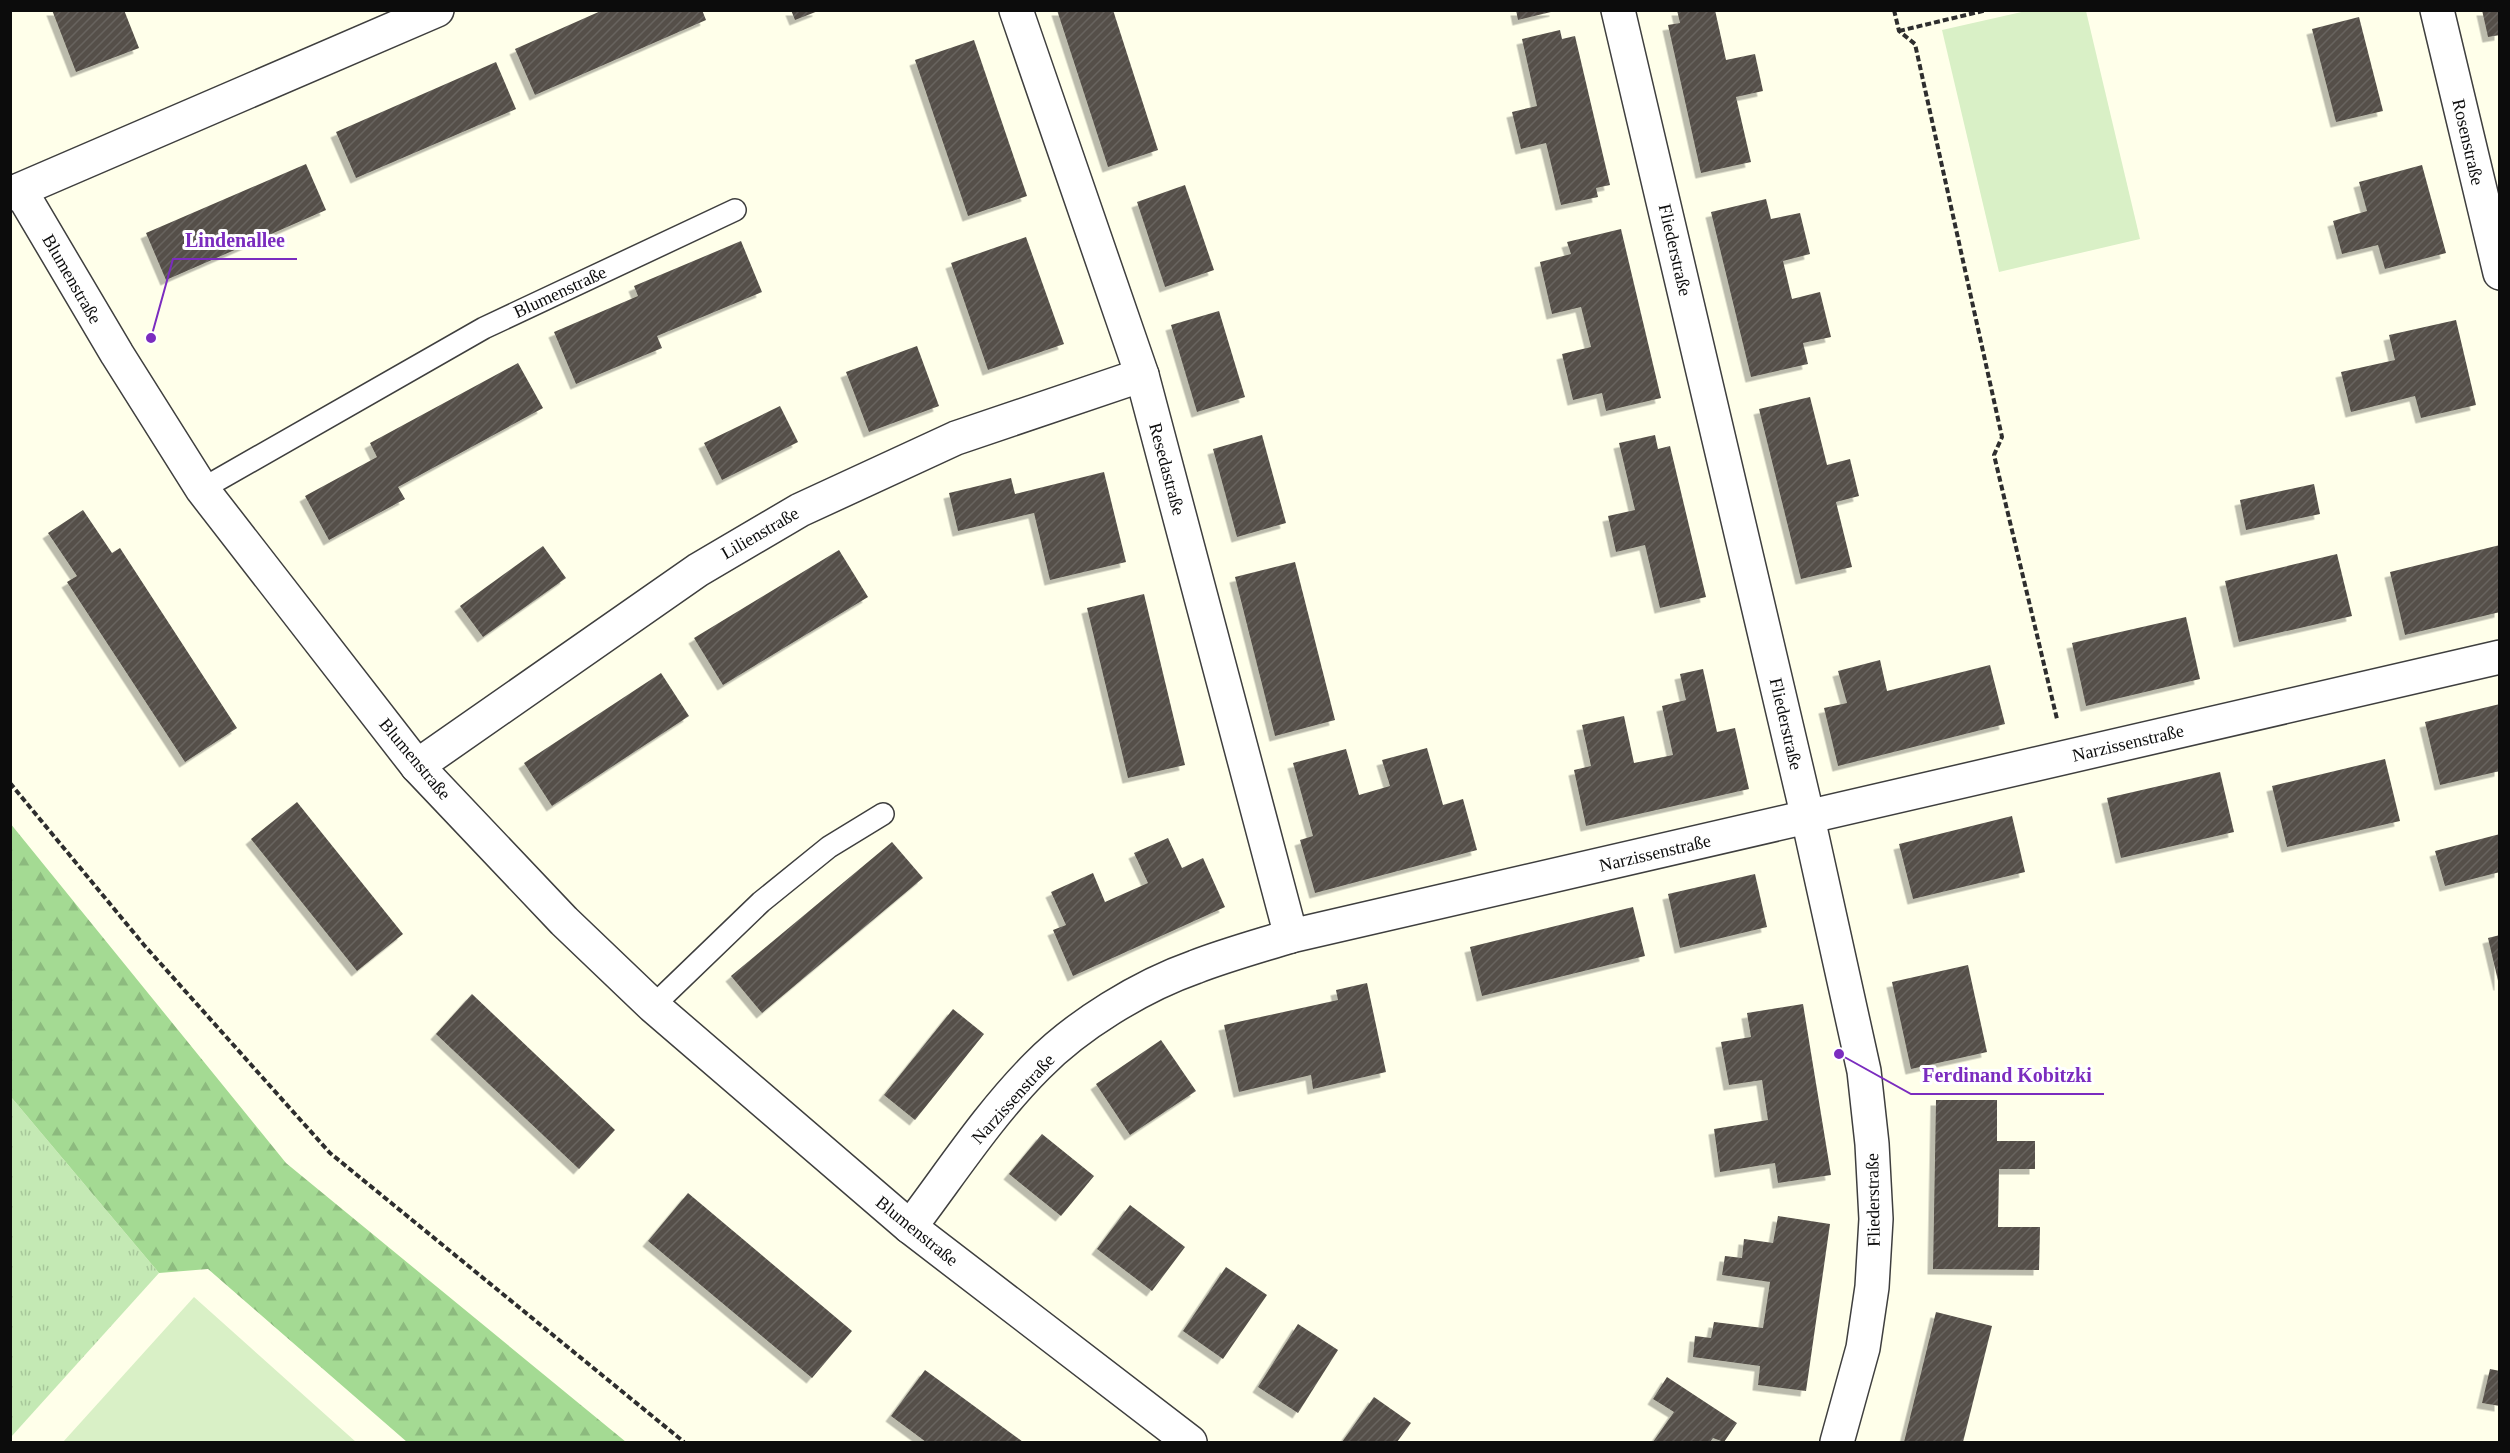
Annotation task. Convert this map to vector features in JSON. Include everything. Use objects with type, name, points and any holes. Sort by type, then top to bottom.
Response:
[{"type":"street","points":[[15,192],[437,10]]},
{"type":"street","name":"Resedastraße","points":[[1016,10],[1142,375],[1291,936]]},
{"type":"street","name":"Fliederstraße","points":[[1618,10],[1808,818],[1864,1071],[1872,1143],[1876,1219],[1872,1287],[1863,1348],[1837,1443]]},
{"type":"street","name":"Rosenstraße","points":[[2437,10],[2499,273]]},
{"type":"street","name":"Blumenstraße","points":[[15,192],[202,489],[417,766],[564,921],[653,1006],[910,1227],[1190,1443]]},
{"type":"street","name":"Lilienstraße","points":[[417,766],[698,570],[800,510],[956,438],[1142,375]]},
{"type":"street","name":"Narzissenstraße","points":[[910,1227],[995,1114],[1038,1065],[1077,1032],[1154,985],[1194,967],[1291,936],[2499,657]]},
{"type":"lane","name":"Blumenstraße","points":[[202,489],[484,328],[735,210]]},
{"type":"lane","points":[[653,1006],[761,902],[830,847],[884,814]]},
{"type":"path","points":[[1894,10],[1899,31],[1915,44],[2002,437],[1994,455],[2067,758]]},
{"type":"path","points":[[1899,31],[1987,10]]},
{"type":"path","points":[[10,783],[144,945],[330,1153],[684,1443]]},
{"type":"green space","points":[[2026,11],[2086,11],[2140,239],[1999,272],[1942,30]]},
{"type":"green space","points":[[10,823],[286,1163],[626,1442],[407,1442],[208,1269],[159,1273],[11,1097]]},
{"type":"green space","points":[[11,1097],[159,1273],[11,1437]]},
{"type":"green space","points":[[194,1297],[356,1442],[63,1442]]},
{"type":"building","points":[[52,10],[124,10],[139,48],[76,72]]},
{"type":"building","points":[[603,10],[702,10],[706,20],[535,95],[515,49]]},
{"type":"building","points":[[791,10],[818,10],[818,11],[795,20]]},
{"type":"building","points":[[1057,10],[1113,10],[1158,150],[1108,167]]},
{"type":"building","points":[[1516,10],[1555,10],[1555,11],[1518,20]]},
{"type":"building","points":[[1677,10],[1715,10],[1726,60],[1755,54],[1763,91],[1736,97],[1751,162],[1701,173],[1668,25],[1680,23]]},
{"type":"building","points":[[2482,10],[2500,10],[2500,35],[2488,37]]},
{"type":"building","points":[[2359,17],[2383,111],[2336,122],[2312,29]]},
{"type":"building","points":[[1560,30],[1562,39],[1575,36],[1610,185],[1596,188],[1598,197],[1561,205],[1546,143],[1521,149],[1512,112],[1537,106],[1522,39]]},
{"type":"building","points":[[974,40],[1027,196],[968,216],[915,60]]},
{"type":"building","points":[[496,62],[516,109],[356,178],[336,132]]},
{"type":"building","points":[[306,164],[326,210],[166,280],[146,233]]},
{"type":"building","points":[[2422,165],[2446,253],[2385,269],[2378,245],[2342,254],[2333,221],[2367,211],[2359,182]]},
{"type":"building","points":[[1185,185],[1214,270],[1165,287],[1137,202]]},
{"type":"building","points":[[1766,199],[1771,219],[1800,213],[1810,254],[1783,261],[1792,299],[1820,292],[1831,337],[1803,343],[1808,364],[1751,377],[1711,212]]},
{"type":"building","points":[[1621,229],[1661,398],[1606,411],[1602,393],[1573,400],[1562,354],[1591,347],[1581,307],[1552,314],[1540,262],[1571,254],[1567,242]]},
{"type":"building","points":[[1026,237],[1064,344],[988,370],[951,263]]},
{"type":"building","points":[[741,241],[762,292],[657,336],[662,348],[576,384],[554,332],[638,296],[634,286]]},
{"type":"building","points":[[1219,311],[1245,397],[1197,412],[1171,325]]},
{"type":"building","points":[[2456,320],[2476,405],[2421,418],[2415,396],[2351,412],[2341,372],[2395,360],[2389,335]]},
{"type":"building","points":[[917,346],[939,406],[869,432],[846,372]]},
{"type":"building","points":[[518,363],[543,408],[398,487],[405,499],[329,540],[305,496],[377,457],[370,443]]},
{"type":"building","points":[[1810,397],[1827,465],[1850,459],[1859,496],[1836,502],[1852,567],[1801,579],[1759,409]]},
{"type":"building","points":[[780,406],[798,442],[722,480],[704,443]]},
{"type":"building","points":[[1262,435],[1286,523],[1237,537],[1213,449]]},
{"type":"building","points":[[1655,435],[1658,449],[1670,446],[1706,597],[1660,608],[1645,545],[1616,552],[1608,516],[1635,510],[1619,443]]},
{"type":"building","points":[[1104,472],[1126,562],[1050,580],[1034,513],[958,531],[949,493],[1011,478],[1015,494]]},
{"type":"building","points":[[2314,484],[2320,514],[2246,530],[2240,500]]},
{"type":"building","points":[[83,510],[112,553],[120,548],[237,728],[185,762],[67,582],[77,576],[48,533]]},
{"type":"building","points":[[2500,545],[2500,612],[2405,635],[2390,572]]},
{"type":"building","points":[[543,546],[566,578],[483,637],[460,606]]},
{"type":"building","points":[[839,550],[868,597],[723,685],[694,638]]},
{"type":"building","points":[[2337,554],[2352,616],[2239,642],[2225,581]]},
{"type":"building","points":[[1295,562],[1335,720],[1275,736],[1235,577]]},
{"type":"building","points":[[1144,594],[1185,765],[1128,778],[1087,608]]},
{"type":"building","points":[[2186,617],[2200,679],[2086,706],[2072,643]]},
{"type":"building","points":[[1880,660],[1887,691],[1990,665],[2005,724],[1838,766],[1824,708],[1847,703],[1838,671]]},
{"type":"building","points":[[1703,669],[1717,732],[1735,728],[1749,789],[1586,826],[1574,770],[1591,766],[1582,725],[1624,716],[1634,763],[1673,755],[1662,706],[1686,700],[1680,674]]},
{"type":"building","points":[[661,673],[689,716],[552,806],[524,763]]},
{"type":"building","points":[[2500,704],[2500,771],[2440,785],[2425,722]]},
{"type":"building","points":[[1427,748],[1443,805],[1463,799],[1477,850],[1315,893],[1300,840],[1313,836],[1293,763],[1346,749],[1359,795],[1390,786],[1382,760]]},
{"type":"building","points":[[2385,759],[2400,821],[2287,847],[2272,786]]},
{"type":"building","points":[[2220,772],[2234,832],[2121,858],[2107,798]]},
{"type":"building","points":[[297,802],[403,934],[357,971],[251,839]]},
{"type":"building","points":[[2012,816],[2025,872],[1913,899],[1899,844]]},
{"type":"building","points":[[2500,834],[2500,872],[2445,886],[2435,851]]},
{"type":"building","points":[[1168,838],[1182,868],[1203,858],[1225,907],[1073,976],[1053,930],[1066,925],[1051,892],[1093,873],[1105,902],[1148,883],[1134,853]]},
{"type":"building","points":[[892,842],[923,878],[762,1013],[731,976]]},
{"type":"building","points":[[1755,874],[1767,927],[1680,948],[1668,894]]},
{"type":"building","points":[[1633,907],[1645,956],[1482,996],[1470,947]]},
{"type":"building","points":[[2500,935],[2500,985],[2499,985],[2488,938]]},
{"type":"building","points":[[1968,965],[1987,1052],[1911,1069],[1892,982]]},
{"type":"building","points":[[1367,983],[1386,1072],[1313,1089],[1311,1075],[1239,1092],[1224,1025],[1338,1000],[1336,990]]},
{"type":"building","points":[[472,994],[615,1130],[579,1169],[436,1034]]},
{"type":"building","points":[[1803,1004],[1831,1175],[1778,1183],[1775,1163],[1720,1172],[1714,1129],[1768,1120],[1762,1080],[1729,1085],[1721,1042],[1751,1037],[1747,1013]]},
{"type":"building","points":[[953,1009],[984,1034],[915,1120],[884,1095]]},
{"type":"building","points":[[1161,1040],[1196,1091],[1130,1135],[1096,1084]]},
{"type":"building","points":[[1936,1100],[1997,1100],[1997,1141],[2035,1141],[2035,1169],[1999,1169],[1998,1227],[2040,1227],[2039,1270],[1933,1269]]},
{"type":"building","points":[[1042,1134],[1094,1176],[1061,1216],[1009,1174]]},
{"type":"building","points":[[688,1193],[852,1331],[812,1378],[648,1241]]},
{"type":"building","points":[[1130,1205],[1185,1247],[1152,1291],[1097,1249]]},
{"type":"building","points":[[1778,1216],[1830,1224],[1806,1391],[1758,1385],[1760,1366],[1693,1357],[1695,1336],[1711,1338],[1714,1322],[1763,1328],[1770,1282],[1722,1275],[1725,1256],[1742,1258],[1744,1239],[1773,1243]]},
{"type":"building","points":[[1226,1267],[1267,1295],[1223,1359],[1183,1331]]},
{"type":"building","points":[[1936,1312],[1992,1326],[1963,1442],[1904,1442]]},
{"type":"building","points":[[1298,1324],[1338,1350],[1298,1413],[1258,1387]]},
{"type":"building","points":[[2490,1369],[2500,1371],[2500,1406],[2482,1403]]},
{"type":"building","points":[[925,1370],[1023,1442],[926,1442],[891,1416]]},
{"type":"building","points":[[1667,1377],[1737,1423],[1724,1442],[1713,1438],[1710,1442],[1653,1442],[1674,1412],[1653,1399]]},
{"type":"building","points":[[1374,1397],[1411,1423],[1397,1442],[1342,1442]]},
{"type":"place","name":"Lindenallee","points":[[151,338]]},
{"type":"place","name":"Ferdinand Kobitzki","points":[[1839,1054]]}]
